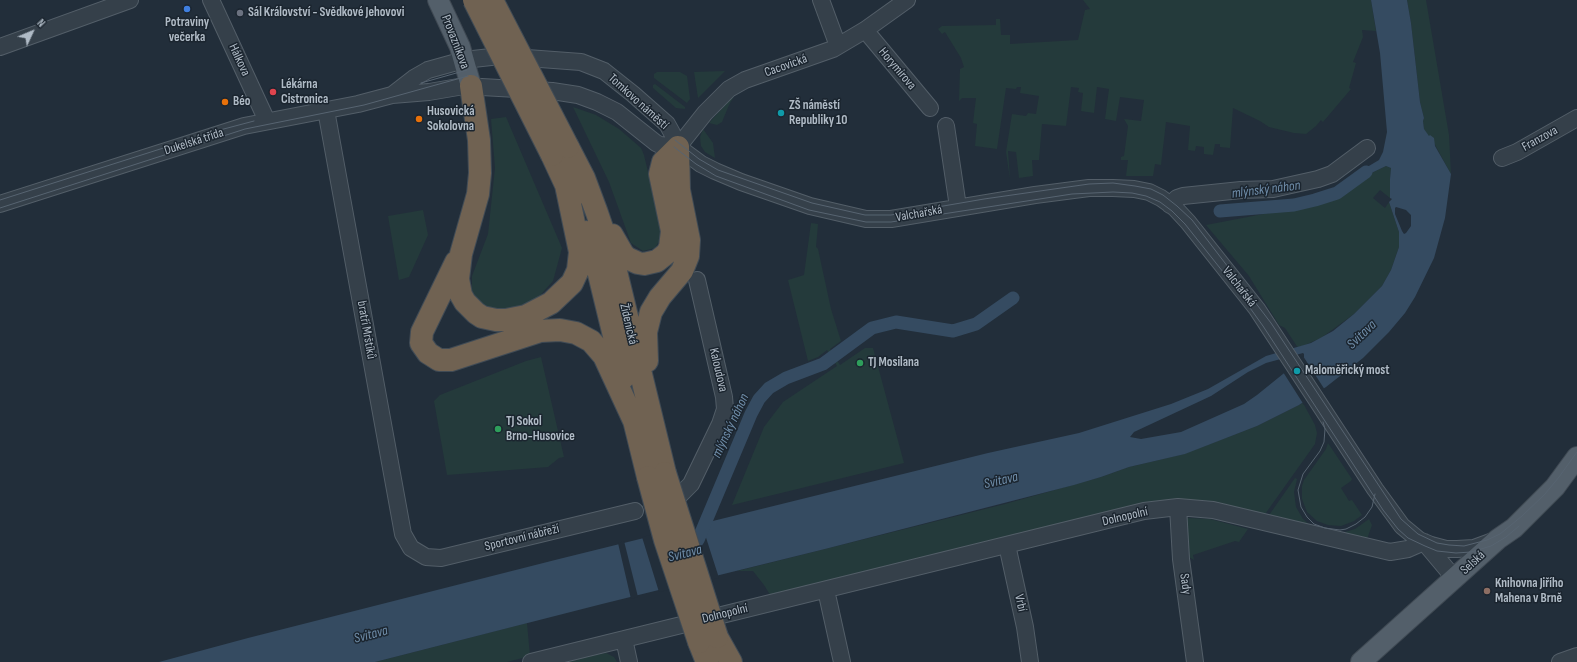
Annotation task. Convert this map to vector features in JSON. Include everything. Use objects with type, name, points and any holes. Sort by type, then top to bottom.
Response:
[{"type":"highway","name":"Židenická","points":[[474,0],[560,151]]},
{"type":"highway","name":"Židenická","points":[[492,0],[560,151],[575,181],[597,213],[614,263],[643,419],[656,475],[665,540],[706,647],[707,662]]},
{"type":"highway","points":[[470,86],[479,140],[480,174],[474,211],[459,265],[459,288],[465,302],[476,313],[489,319],[506,320],[526,316],[543,308],[568,289],[578,270],[580,252],[575,181]]},
{"type":"highway","points":[[575,181],[622,254],[638,263],[650,263],[662,257],[670,247],[672,236],[671,226],[660,174],[664,162],[678,147]]},
{"type":"highway","points":[[643,419],[647,322],[660,297],[682,271],[687,260],[689,248],[689,240],[679,190],[678,147]]},
{"type":"highway","name":"Židenická","points":[[575,181],[580,216],[596,262],[623,372],[643,419]]},
{"type":"highway","points":[[464,244],[422,332],[421,343],[428,353],[439,360],[451,360],[540,331],[560,330],[576,333],[591,341],[604,356],[643,419]]},
{"type":"highway","name":"Židenická","points":[[706,647],[727,662]]},
{"type":"highway","points":[[706,647],[731,662]]},
{"type":"main road","name":"Provazníkova","points":[[438,0],[452,29],[464,60],[470,86]]},
{"type":"main road","name":"Selská","points":[[1361,662],[1498,539],[1514,528],[1562,479],[1577,457]]},
{"type":"street","points":[[0,47],[130,0]]},
{"type":"street","name":"Hálkova","points":[[211,0],[267,121]]},
{"type":"street","points":[[821,0],[838,46]]},
{"type":"street","name":"Cacovická","points":[[678,147],[705,113],[729,89],[745,80],[763,75],[838,46],[865,30],[890,6],[907,0]]},
{"type":"street","name":"Horymírova","points":[[865,30],[930,108]]},
{"type":"street","name":"Tomkovo náměstí","points":[[464,60],[496,56],[522,56],[581,62],[596,67],[616,80],[667,124],[678,147],[660,145],[656,143],[617,112],[578,95],[552,91],[470,86]]},
{"type":"street","name":"Dukelská třída","points":[[392,95],[414,78],[428,70],[464,60]]},
{"type":"street","name":"Dukelská třída","points":[[0,204],[221,133],[267,121],[326,110],[392,95],[429,92],[470,86]]},
{"type":"street","name":"bratří Mrštíků","points":[[326,110],[403,534],[411,548]]},
{"type":"street","name":"Franzova","points":[[1502,158],[1517,152],[1577,118]]},
{"type":"street","points":[[946,126],[958,207]]},
{"type":"street","name":"Valchařská","points":[[678,147],[701,164],[714,171],[826,211],[866,219],[891,218],[1089,188],[1134,189],[1149,192],[1161,198],[1188,222],[1238,284],[1274,334],[1395,518],[1408,532],[1424,542]]},
{"type":"street","points":[[1170,205],[1177,198],[1183,196],[1241,190],[1273,189],[1318,179],[1332,174],[1367,148]]},
{"type":"street","name":"Kaloudova","points":[[679,496],[691,484],[720,424],[725,409],[724,397],[697,280]]},
{"type":"street","name":"Dolnopolní","points":[[531,662],[1144,511],[1178,507],[1213,510],[1390,552],[1408,549],[1424,542]]},
{"type":"street","name":"Sady","points":[[1178,507],[1181,559],[1195,662]]},
{"type":"street","name":"Sportovní nábřeží","points":[[411,548],[426,557],[441,558],[635,511]]},
{"type":"street","points":[[1424,542],[1446,549],[1465,549],[1480,546],[1498,539]]},
{"type":"street","points":[[1424,542],[1454,579]]},
{"type":"street","name":"Vrbí","points":[[1007,545],[1025,627],[1030,662]]},
{"type":"street","points":[[826,590],[842,662]]},
{"type":"street","points":[[624,639],[629,662]]},
{"type":"street","points":[[1560,662],[1577,656]]},
{"type":"green space","points":[[1083,0],[1371,0],[1376,31],[1362,30],[1363,37],[1353,62],[1356,63],[1349,88],[1351,89],[1323,122],[1321,120],[1306,134],[1294,133],[1269,127],[1233,108],[1230,148],[1220,147],[1220,144],[1215,144],[1213,155],[1204,154],[1204,147],[1196,146],[1195,151],[1188,150],[1190,126],[1166,122],[1161,165],[1155,164],[1153,176],[1126,176],[1128,160],[1121,160],[1121,157],[1124,156],[1128,126],[1124,119],[1141,121],[1144,100],[1120,97],[1116,121],[1105,119],[1109,89],[1097,87],[1094,113],[1081,111],[1083,93],[1078,92],[1079,88],[1071,87],[1066,126],[1042,124],[1039,160],[1032,160],[1033,176],[1019,178],[1016,152],[1008,151],[1010,179],[1006,152],[1012,114],[1026,116],[1028,113],[1036,114],[1039,96],[1020,93],[1021,87],[1017,87],[1016,89],[1006,88],[997,149],[975,146],[977,124],[973,123],[976,98],[962,98],[959,101],[960,69],[964,67],[961,58],[945,32],[942,34],[938,29],[942,26],[996,25],[996,19],[1000,19],[1001,35],[1010,35],[1010,44],[1078,40],[1085,10],[1090,9]]},
{"type":"green space","points":[[1407,0],[1426,0],[1449,135],[1451,174],[1434,143],[1424,130],[1424,118],[1420,102]]},
{"type":"green space","points":[[725,71],[698,98],[694,72]]},
{"type":"green space","points":[[657,72],[680,72],[687,76],[690,99],[687,103],[654,78],[654,74]]},
{"type":"green space","points":[[655,84],[685,107],[685,109],[676,108],[653,88],[653,85]]},
{"type":"green space","points":[[736,93],[722,122],[717,125],[709,123]]},
{"type":"green space","points":[[573,107],[596,115],[619,129],[641,148],[663,235],[655,248],[643,251],[631,243],[609,182]]},
{"type":"green space","points":[[506,117],[562,248],[553,281],[535,301],[497,312],[481,306],[472,291],[472,276],[488,234],[495,168],[491,119]]},
{"type":"green space","points":[[703,129],[713,143],[715,158],[705,152],[701,146],[700,137]]},
{"type":"green space","points":[[1386,166],[1391,168],[1390,198],[1380,190],[1373,198],[1385,208],[1389,202],[1399,232],[1399,247],[1391,270],[1382,286],[1354,314],[1321,338],[1298,348],[1285,328],[1279,325],[1249,276],[1206,225],[1305,206],[1339,197],[1361,178]]},
{"type":"green space","points":[[423,210],[428,235],[409,277],[399,280],[388,216]]},
{"type":"green space","name":"TJ Mosilana","points":[[811,223],[818,224],[816,247],[818,249],[831,309],[841,341],[830,349],[840,365],[865,348],[873,348],[904,463],[732,505],[764,427],[783,402],[837,366],[827,350],[818,357],[808,361],[788,280],[804,275]]},
{"type":"green space","name":"TJ Sokol Brno-Husovice","points":[[541,357],[564,457],[559,458],[548,467],[447,475],[434,401],[440,395],[526,361]]},
{"type":"green space","points":[[1303,403],[1315,425],[1317,433],[1315,444],[1263,517],[1204,503],[772,598],[753,571],[737,571],[1005,504],[1101,477],[1129,467],[1184,454],[1257,426]]},
{"type":"green space","points":[[1328,443],[1352,479],[1341,488],[1349,501],[1352,500],[1362,515],[1354,521],[1341,526],[1328,525],[1317,521],[1307,512],[1302,499],[1302,486],[1304,480],[1326,449]]},
{"type":"green space","points":[[1295,478],[1297,479],[1294,492],[1296,507],[1303,519],[1310,525],[1267,518]]},
{"type":"green space","points":[[1186,512],[1188,518],[1210,519],[1248,529],[1239,542],[1235,541],[1193,555],[1194,560],[1187,556]]},
{"type":"green space","points":[[1369,519],[1372,525],[1366,542],[1342,533],[1355,529]]},
{"type":"green space","points":[[527,623],[530,656],[507,662],[375,662]]},
{"type":"green space","points":[[606,653],[614,657],[617,662],[561,662]]},
{"type":"water","name":"Svitava","points":[[1371,0],[1407,0],[1420,102],[1424,118],[1424,129],[1429,136],[1430,135],[1434,138],[1435,146],[1451,174],[1445,218],[1434,258],[1415,297],[1405,313],[1389,332],[1363,358],[1326,387],[1299,405],[1257,426],[1185,454],[1129,467],[1074,485],[375,662],[159,662],[559,559],[988,453],[1079,433],[1171,404],[1208,389],[1266,356],[1311,343],[1333,331],[1354,314],[1382,286],[1391,270],[1399,247],[1399,232],[1389,202],[1392,199],[1390,198],[1391,168],[1386,166],[1361,178],[1355,184],[1351,180],[1357,173],[1379,160],[1383,152],[1387,132],[1380,53]],"holes":[[[1396,207],[1406,210],[1411,215],[1411,226],[1404,234],[1395,214]],[[1303,353],[1304,357],[1244,404],[1181,432],[1141,439],[1130,437],[1134,432],[1211,396],[1248,372],[1266,363]]]},
{"type":"pier","points":[[1303,356],[1325,390],[1304,405],[1283,372]]},
{"type":"pier","points":[[701,522],[719,578],[659,592],[642,537]]},
{"type":"pier","points":[[624,541],[638,597],[631,599],[618,543]]},
{"type":"waterway","name":"mlýnský náhon","points":[[1220,211],[1294,205],[1315,200],[1337,193],[1366,172]]},
{"type":"waterway","name":"mlýnský náhon","points":[[698,540],[751,414],[759,399],[769,388],[786,378],[823,364],[872,328],[896,322],[953,331],[976,324],[1013,298]]},
{"type":"tram line","points":[[421,83],[467,70]]},
{"type":"tram line","points":[[0,208],[245,129],[364,105],[468,76]]},
{"type":"tram line","points":[[0,200],[220,130],[254,121]]},
{"type":"tram line","points":[[675,140],[699,159],[718,170],[812,203],[865,215],[891,215],[984,199],[1089,184],[1113,183],[1135,186],[1151,189],[1163,195],[1192,220],[1271,323],[1401,519],[1418,534],[1437,543],[1464,546],[1487,540],[1500,534],[1545,494],[1577,452]]},
{"type":"tram line","points":[[674,147],[696,164],[716,176],[809,210],[866,222],[891,222],[1072,194],[1113,192],[1132,193],[1146,196],[1160,202],[1185,224],[1235,287],[1263,326],[1383,510],[1398,529],[1408,538],[1437,551],[1456,553],[1471,552],[1491,546],[1506,537],[1519,526]]},
{"type":"tram line","points":[[1323,422],[1325,429],[1324,442],[1320,451],[1303,474],[1298,490],[1301,507],[1307,517],[1314,524],[1325,528],[1340,530],[1346,529],[1365,517],[1372,507],[1375,494]]},
{"type":"place","name":"Potraviny večerka","points":[[187,9]]},
{"type":"place","name":"Sál Království - Svědkové Jehovovi","points":[[240,13]]},
{"type":"place","name":"Lékárna Cistronica","points":[[273,92]]},
{"type":"place","name":"Béo","points":[[225,102]]},
{"type":"place","name":"ZŠ náměstí Republiky 10","points":[[781,113]]},
{"type":"place","name":"Husovická Sokolovna","points":[[419,119]]},
{"type":"place","name":"TJ Mosilana","points":[[860,363]]},
{"type":"place","name":"Maloměřický most","points":[[1297,371]]},
{"type":"place","name":"TJ Sokol Brno-Husovice","points":[[498,429]]},
{"type":"place","name":"Knihovna Jiřího Mahena v Brně","points":[[1487,591]]}]
